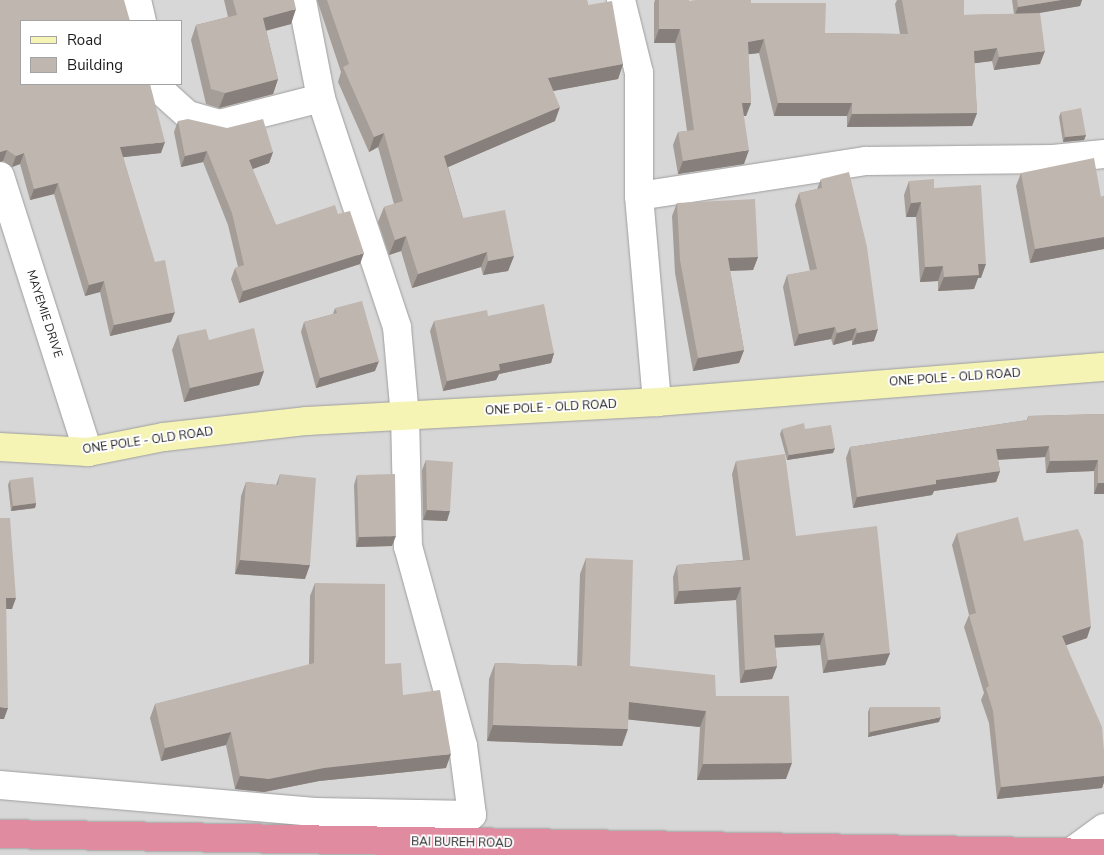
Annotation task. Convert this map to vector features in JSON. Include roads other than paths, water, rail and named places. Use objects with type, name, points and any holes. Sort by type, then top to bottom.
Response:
[{"type":"highway","name":"BAI BUREH ROAD","points":[[0,834],[1104,853]]},
{"type":"street","points":[[137,0],[142,20]]},
{"type":"street","points":[[0,785],[316,812],[472,815],[463,746],[408,547],[405,417],[397,327],[321,98],[302,0]]},
{"type":"street","points":[[622,0],[639,73],[639,196],[657,402]]},
{"type":"street","points":[[158,85],[159,90],[188,115],[219,124],[321,98]]},
{"type":"street","points":[[639,196],[866,162],[1052,159],[1104,154]]},
{"type":"street","name":"MAYEMIE DRIVE","points":[[0,176],[88,452]]},
{"type":"street","name":"ONE POLE - OLD ROAD","points":[[0,446],[88,452],[209,431],[308,421],[657,402],[1104,367]]},
{"type":"street","points":[[1071,852],[1104,828]]}]
